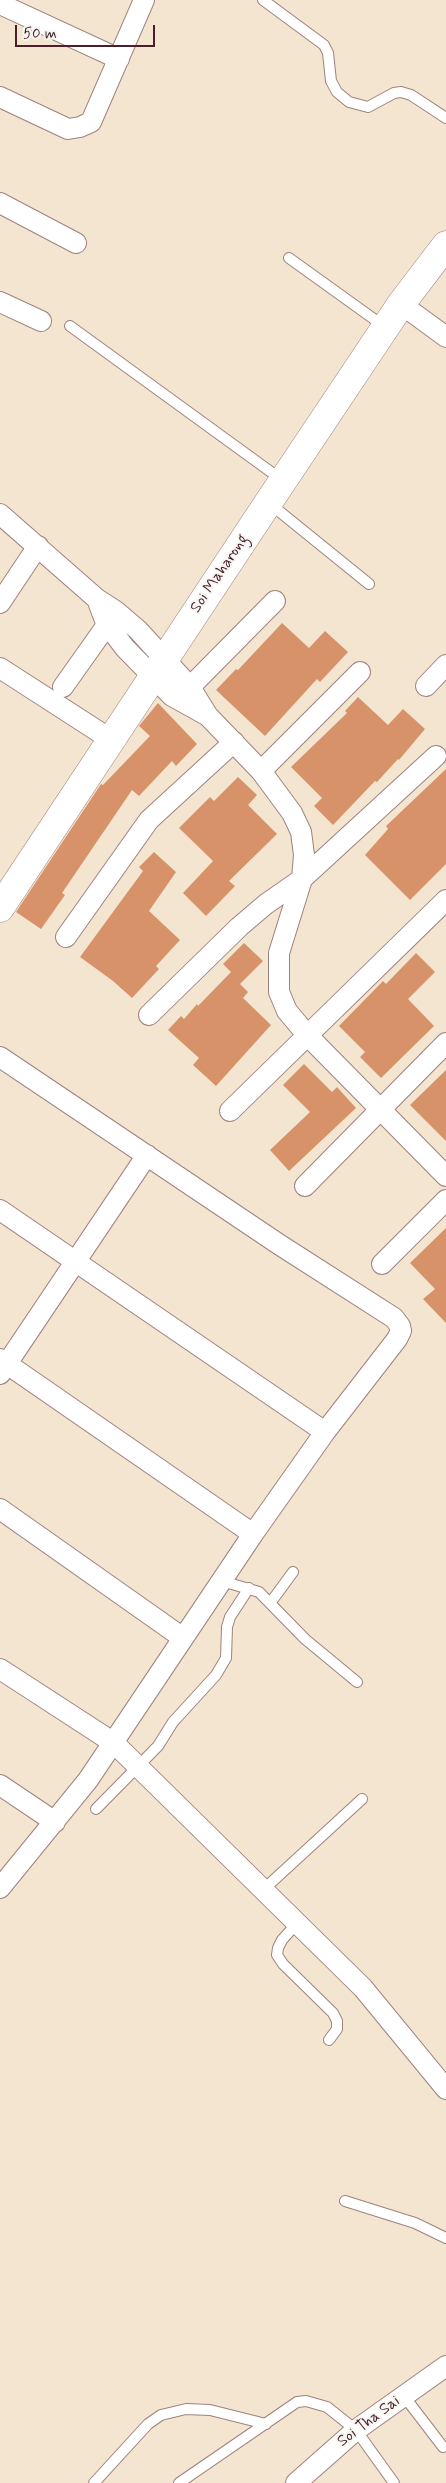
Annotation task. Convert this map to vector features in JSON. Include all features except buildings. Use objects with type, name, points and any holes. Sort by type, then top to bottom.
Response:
[{"type":"street","points":[[0,97],[68,129],[85,126],[91,122],[144,0]]},
{"type":"street","points":[[0,4],[119,59]]},
{"type":"street","points":[[0,203],[76,243]]},
{"type":"street","name":"Soi Maharong","points":[[0,908],[158,666],[401,304],[446,245]]},
{"type":"street","points":[[0,302],[41,321]]},
{"type":"street","points":[[401,304],[446,337]]},
{"type":"street","points":[[0,514],[97,599],[112,618],[138,630],[172,696],[208,716]]},
{"type":"street","points":[[0,603],[38,546]]},
{"type":"street","points":[[190,687],[275,601]]},
{"type":"street","points":[[63,686],[112,618]]},
{"type":"street","points":[[426,686],[446,665]]},
{"type":"street","points":[[158,666],[190,687],[208,716],[261,771],[292,813],[301,832],[304,855],[302,879],[280,953],[278,972],[279,992],[287,1011],[308,1036],[446,1176]]},
{"type":"street","points":[[0,668],[110,739]]},
{"type":"street","points":[[261,771],[360,672]]},
{"type":"street","points":[[66,937],[149,820],[234,742]]},
{"type":"street","points":[[149,1015],[239,927],[266,904],[302,879],[436,756]]},
{"type":"street","points":[[230,1112],[446,900]]},
{"type":"street","points":[[305,1186],[446,1043]]},
{"type":"street","points":[[0,1056],[280,1245],[394,1318],[400,1326],[398,1339],[325,1432],[112,1741],[0,1888]]},
{"type":"street","points":[[147,1155],[76,1261],[2,1365],[253,1534]]},
{"type":"street","points":[[382,1264],[446,1200]]},
{"type":"street","points":[[0,1210],[325,1432]]},
{"type":"street","points":[[0,1509],[183,1638]]},
{"type":"street","points":[[0,1669],[112,1741],[363,1988],[446,2089]]},
{"type":"street","points":[[0,1785],[52,1820]]},
{"type":"street","name":"Soi Tha Sai","points":[[296,2483],[356,2430],[446,2366]]},
{"type":"lane","points":[[263,0],[324,45],[328,53],[331,81],[337,92],[349,102],[368,107],[394,93],[406,93],[446,118]]},
{"type":"lane","points":[[289,258],[385,328]]},
{"type":"lane","points":[[70,326],[275,492],[370,584]]},
{"type":"lane","points":[[270,1602],[293,1572]]},
{"type":"lane","points":[[222,1581],[259,1592],[305,1639],[357,1682]]},
{"type":"lane","points":[[96,1809],[158,1746],[173,1722],[216,1675],[226,1658],[227,1627],[230,1617],[249,1588]]},
{"type":"lane","points":[[263,1890],[362,1799]]},
{"type":"lane","points":[[296,1922],[282,1940],[278,1948],[278,1955],[283,1964],[333,2013],[337,2021],[336,2029],[329,2040]]},
{"type":"lane","points":[[344,2201],[415,2223],[446,2238]]},
{"type":"lane","points":[[404,2396],[443,2447]]},
{"type":"lane","points":[[179,2483],[297,2402],[306,2401],[327,2407],[356,2430],[394,2483]]},
{"type":"lane","points":[[94,2483],[148,2424],[161,2415],[186,2409],[210,2410],[266,2424]]}]
